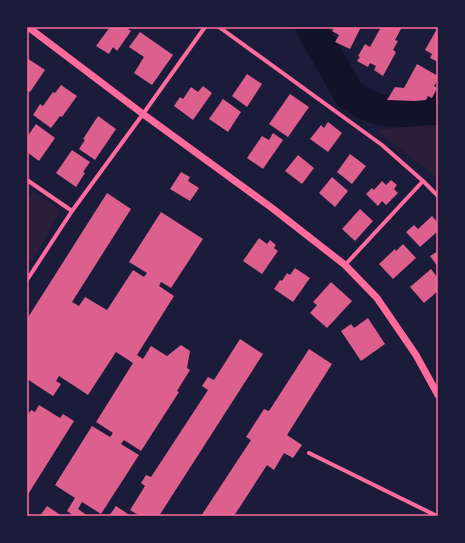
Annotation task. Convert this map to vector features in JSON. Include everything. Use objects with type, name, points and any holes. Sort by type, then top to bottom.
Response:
[{"type":"street","points":[[28,27],[143,114],[272,208],[345,265],[377,298],[416,355],[438,395]]},
{"type":"street","points":[[27,280],[72,211],[205,27]]},
{"type":"street","points":[[219,27],[382,145],[438,196]]},
{"type":"street","points":[[27,180],[72,211]]},
{"type":"street","points":[[345,265],[423,181]]},
{"type":"street","points":[[309,453],[437,516]]},
{"type":"shaded area","points":[[438,124],[438,179],[376,130]]},
{"type":"shaded area","points":[[34,191],[61,210],[31,263],[27,260],[27,200]]},
{"type":"building","points":[[110,27],[125,27],[131,31],[117,51],[113,47],[109,54],[96,46]]},
{"type":"building","points":[[334,27],[361,27],[350,49],[335,42],[339,35],[332,31]]},
{"type":"building","points":[[381,27],[398,27],[401,29],[395,40],[398,41],[393,50],[396,52],[383,76],[374,70],[376,66],[370,63],[368,67],[357,61],[360,57],[358,56],[365,44],[370,47]]},
{"type":"building","points":[[438,27],[438,62],[430,58],[432,54],[425,50]]},
{"type":"building","points":[[140,32],[173,55],[152,85],[134,73],[144,57],[129,47]]},
{"type":"building","points":[[27,58],[45,70],[30,92],[27,91]]},
{"type":"building","points":[[417,64],[438,76],[438,80],[434,86],[437,88],[432,98],[428,96],[426,100],[415,101],[387,100],[395,87],[404,88]]},
{"type":"building","points":[[247,74],[262,84],[247,107],[232,96]]},
{"type":"building","points":[[61,85],[77,96],[62,117],[60,116],[51,128],[33,115],[40,104],[43,106],[53,92],[55,93]]},
{"type":"building","points":[[203,86],[212,93],[193,120],[174,106],[180,97],[183,99],[191,87],[198,92]]},
{"type":"building","points":[[290,94],[309,107],[288,137],[269,124]]},
{"type":"building","points":[[223,99],[241,112],[228,132],[209,119]]},
{"type":"building","points":[[98,116],[116,129],[95,160],[79,149],[85,140],[83,139]]},
{"type":"building","points":[[328,122],[342,133],[328,152],[310,139],[321,125],[324,128]]},
{"type":"building","points":[[36,124],[55,138],[39,161],[27,152],[27,137]]},
{"type":"building","points":[[273,133],[283,140],[263,169],[247,158],[262,136],[269,140]]},
{"type":"building","points":[[72,150],[90,162],[83,172],[85,173],[76,187],[56,173]]},
{"type":"building","points":[[350,154],[366,166],[352,184],[337,172]]},
{"type":"building","points":[[298,155],[314,168],[302,184],[285,171]]},
{"type":"building","points":[[181,172],[190,177],[188,181],[199,188],[190,201],[170,189]]},
{"type":"building","points":[[332,177],[348,191],[335,207],[319,193]]},
{"type":"building","points":[[391,180],[397,185],[394,189],[398,193],[386,205],[382,201],[378,206],[366,194],[372,188],[374,190],[382,181],[386,185]]},
{"type":"building","points":[[107,193],[131,209],[72,302],[79,306],[85,297],[107,310],[133,270],[144,277],[147,273],[129,262],[161,212],[203,239],[171,288],[161,282],[159,286],[174,296],[137,355],[143,359],[151,346],[167,356],[181,345],[190,351],[187,368],[190,370],[177,391],[179,392],[141,451],[124,440],[121,444],[139,455],[101,514],[82,502],[78,509],[88,516],[74,516],[67,511],[75,498],[55,485],[92,426],[110,437],[113,433],[96,422],[133,363],[116,352],[88,395],[59,376],[56,381],[61,384],[53,396],[27,379],[27,319]]},
{"type":"building","points":[[360,209],[373,221],[355,241],[342,229]]},
{"type":"building","points":[[432,216],[438,223],[438,231],[420,247],[406,232],[414,225],[418,229]]},
{"type":"building","points":[[259,238],[267,244],[270,240],[276,245],[274,248],[278,251],[262,274],[243,261]]},
{"type":"building","points":[[403,244],[416,258],[393,279],[379,264],[395,249],[396,251]]},
{"type":"building","points":[[438,251],[438,267],[430,256]]},
{"type":"building","points":[[295,268],[310,278],[293,302],[274,289],[287,273],[290,275]]},
{"type":"building","points":[[431,269],[438,278],[438,291],[424,303],[410,287]]},
{"type":"building","points":[[331,282],[352,301],[327,328],[310,313],[317,305],[313,302]]},
{"type":"building","points":[[368,318],[385,344],[361,361],[341,331],[351,324],[354,328]]},
{"type":"building","points":[[240,339],[263,354],[159,516],[140,516],[130,510],[145,486],[141,483],[146,475],[151,477],[208,390],[202,386],[208,377],[214,380]]},
{"type":"building","points":[[309,349],[332,364],[287,435],[302,445],[293,458],[284,453],[274,470],[267,465],[234,516],[201,516],[251,440],[246,437],[264,409],[269,411]]},
{"type":"building","points":[[39,405],[60,418],[63,414],[74,421],[27,496],[27,416],[31,410],[35,412]]},
{"type":"building","points":[[47,506],[62,516],[40,516]]},
{"type":"building","points":[[116,506],[131,516],[109,516]]},
{"type":"waterway","points":[[311,27],[349,94],[365,104],[378,109],[395,112],[438,109]]}]
